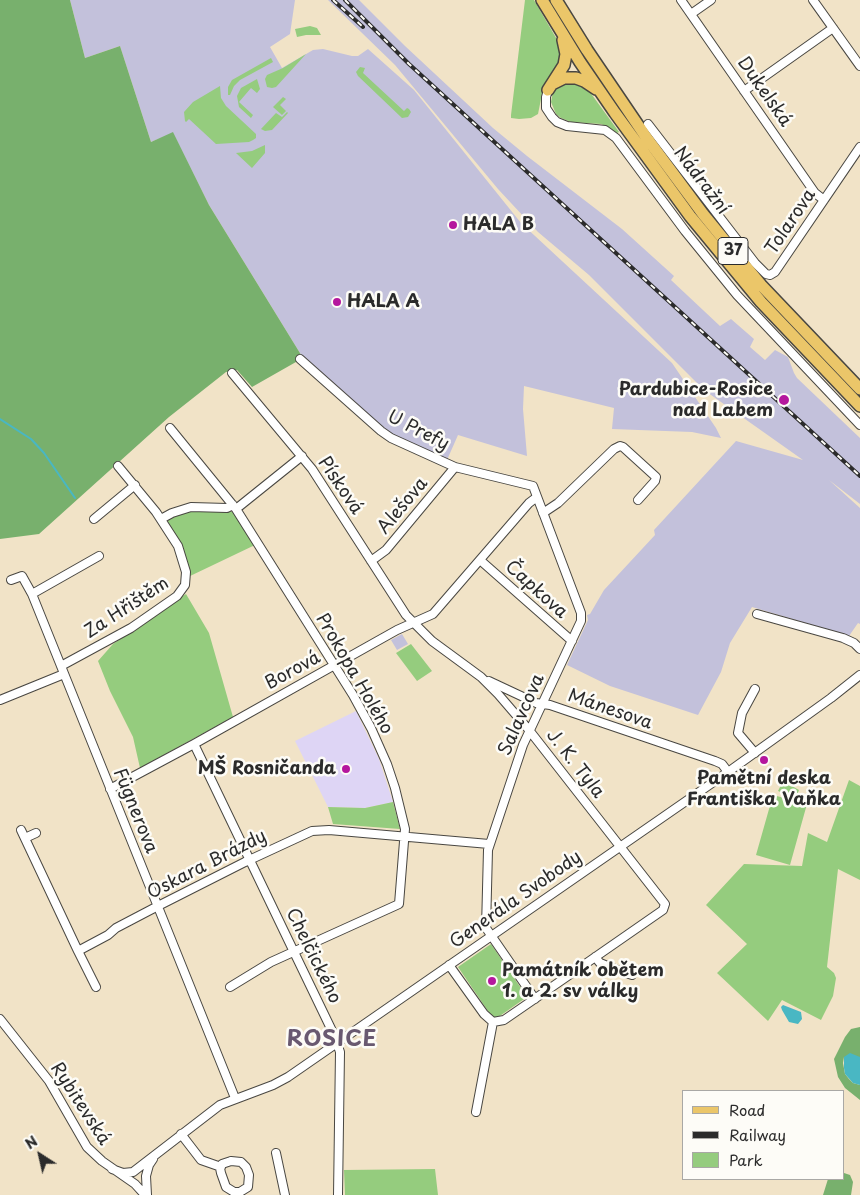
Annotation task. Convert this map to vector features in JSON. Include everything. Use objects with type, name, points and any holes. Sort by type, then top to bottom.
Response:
[{"type":"main road","name":"37","points":[[542,0],[601,93]]},
{"type":"main road","name":"Nádražní","points":[[556,0],[587,50],[665,164],[736,256],[786,313],[860,389]]},
{"type":"main road","points":[[548,90],[563,69],[566,61],[560,29]]},
{"type":"main road","points":[[548,90],[560,80],[572,77],[584,81],[601,93]]},
{"type":"main road","name":"Nádražní","points":[[601,93],[690,216],[738,276],[860,406]]},
{"type":"street","name":"Dukelská","points":[[681,0],[815,193],[824,200]]},
{"type":"street","points":[[691,14],[711,0]]},
{"type":"street","points":[[813,0],[860,66]]},
{"type":"street","points":[[744,91],[833,28]]},
{"type":"street","points":[[548,90],[546,108],[557,122],[567,126],[605,130],[616,138],[685,230],[737,295],[860,425]]},
{"type":"street","name":"Tolarova","points":[[648,124],[725,225],[768,275],[775,272],[860,147]]},
{"type":"street","name":"U Prefy","points":[[300,360],[384,433],[455,467],[531,485],[537,497]]},
{"type":"street","name":"Písková","points":[[232,373],[317,476],[402,609],[414,623]]},
{"type":"street","name":"Prokopa Holého","points":[[170,428],[235,507],[363,711],[387,764],[402,814],[406,836],[399,904],[266,965],[230,987]]},
{"type":"street","points":[[544,513],[558,503],[614,449],[620,446],[656,478],[638,500]]},
{"type":"street","points":[[161,519],[191,507],[235,507],[302,456]]},
{"type":"street","name":"Za Hřištěm","points":[[61,666],[124,632],[172,599],[182,590],[186,577],[178,546],[161,519],[118,466]]},
{"type":"street","name":"Alešova","points":[[371,560],[386,550],[455,467]]},
{"type":"street","points":[[94,520],[135,485]]},
{"type":"street","name":"Salavcova","points":[[491,936],[485,922],[489,844],[529,730],[572,641],[581,621],[582,613],[537,497]]},
{"type":"street","name":"Borová","points":[[110,789],[397,630],[433,614],[529,503],[537,497]]},
{"type":"street","points":[[32,594],[99,556]]},
{"type":"street","name":"Čapkova","points":[[480,560],[572,641]]},
{"type":"street","name":"Fügnerova","points":[[11,580],[22,576],[32,594],[235,1098]]},
{"type":"street","points":[[756,614],[843,638],[854,643],[860,649]]},
{"type":"street","name":"J. K. Tyla","points":[[414,623],[432,641],[480,677],[498,694],[529,730],[664,902],[665,907],[595,957]]},
{"type":"street","points":[[0,700],[64,674]]},
{"type":"street","name":"Generála Svobody","points":[[112,1169],[123,1173],[130,1173],[220,1105],[285,1079],[728,772],[860,675]]},
{"type":"street","name":"Mánesova","points":[[480,677],[533,702],[550,705],[715,761],[722,764],[728,772]]},
{"type":"street","points":[[754,689],[742,713],[738,733],[755,752]]},
{"type":"street","name":"Chelčického","points":[[194,744],[340,1052],[338,1195]]},
{"type":"street","points":[[21,830],[96,986]]},
{"type":"street","name":"Oskara Brázdy","points":[[78,951],[108,936],[116,928],[158,906],[312,831],[329,830],[489,844]]},
{"type":"street","points":[[25,838],[36,833]]},
{"type":"street","points":[[491,936],[535,999]]},
{"type":"street","points":[[449,965],[484,1014],[494,1022],[504,1020],[595,957],[600,963],[632,975]]},
{"type":"street","name":"Rybitevská","points":[[0,1019],[49,1081],[85,1143],[96,1156],[135,1184],[146,1195]]},
{"type":"street","points":[[476,1112],[494,1022]]},
{"type":"street","points":[[181,1134],[201,1160],[220,1167]]},
{"type":"street","points":[[146,1195],[147,1170],[154,1156],[160,1150]]},
{"type":"street","points":[[276,1153],[285,1195]]},
{"type":"street","points":[[231,1161],[238,1161],[244,1164],[250,1178],[246,1189],[237,1193],[228,1189],[224,1185],[220,1167],[224,1163],[231,1161]]},
{"type":"shaded area","points":[[70,0],[295,0],[290,34],[270,47],[282,68],[313,50],[323,49],[358,56],[368,49],[414,90],[521,223],[672,363],[721,438],[692,432],[612,429],[614,408],[524,386],[523,409],[527,456],[458,435],[447,460],[390,434],[303,358],[209,205],[173,133],[151,142],[120,46],[85,58]]},
{"type":"shaded area","points":[[328,0],[359,0],[493,128],[622,229],[674,276],[671,280],[720,326],[731,319],[754,339],[750,347],[765,360],[775,350],[788,357],[797,378],[860,438],[860,504],[829,480],[860,508],[860,624],[858,623],[849,636],[752,607],[730,643],[721,672],[698,715],[610,686],[567,665],[588,620],[587,615],[590,614],[604,590],[655,535],[654,530],[736,441],[803,460],[704,390],[589,275],[538,232],[498,189],[395,65]]},
{"type":"shaded area","points":[[402,634],[408,644],[397,650],[391,640]]},
{"type":"shaded area","name":"MŠ Rosničanda","points":[[356,711],[379,759],[393,802],[365,808],[328,807],[295,741]]},
{"type":"green space","points":[[0,0],[70,0],[85,58],[120,46],[151,142],[173,132],[209,205],[303,358],[252,387],[237,370],[226,372],[169,417],[39,534],[0,539]]},
{"type":"green space","points":[[525,0],[534,0],[559,43],[563,60],[543,89],[538,114],[531,118],[519,119],[511,118],[511,115]]},
{"type":"green space","points":[[310,26],[317,28],[321,35],[297,37],[295,29]]},
{"type":"green space","points":[[306,54],[276,87],[267,87],[265,79],[267,75]]},
{"type":"green space","points":[[271,58],[273,62],[240,80],[234,86],[230,95],[228,95],[228,87],[232,80]]},
{"type":"green space","points":[[360,67],[365,68],[363,73],[404,111],[407,108],[409,109],[411,112],[408,117],[402,118],[358,76],[356,72]]},
{"type":"green space","points":[[257,79],[260,89],[257,93],[251,88],[239,102],[253,115],[251,118],[239,107],[237,96],[241,88]]},
{"type":"green space","points":[[569,81],[587,88],[619,132],[617,133],[601,124],[571,122],[556,114],[551,102],[553,92],[556,88]]},
{"type":"green space","points":[[220,86],[221,98],[226,106],[256,134],[256,138],[253,140],[249,142],[216,144],[189,119],[185,121],[184,112],[193,102]]},
{"type":"green space","points":[[283,97],[286,99],[280,105],[286,111],[282,115],[273,107]]},
{"type":"green space","points":[[287,112],[272,130],[265,131],[261,129],[276,113],[282,117]]},
{"type":"green space","points":[[265,145],[265,153],[252,168],[236,153],[252,151]]},
{"type":"green space","points":[[182,511],[233,512],[255,545],[188,577],[167,523],[170,517]]},
{"type":"green space","points":[[186,594],[209,633],[233,717],[140,768],[133,737],[110,691],[98,661],[113,644]]},
{"type":"green space","points":[[411,644],[432,671],[417,681],[396,653]]},
{"type":"green space","points":[[849,780],[860,786],[860,880],[838,869],[827,967],[834,973],[836,978],[833,996],[821,1020],[782,1000],[768,1021],[717,973],[747,944],[706,905],[744,864],[802,866],[808,833],[827,842]]},
{"type":"green space","points":[[783,781],[799,790],[796,798],[778,791]]},
{"type":"green space","points":[[773,795],[807,804],[790,865],[756,855]]},
{"type":"green space","points":[[393,802],[400,829],[333,824],[328,807],[365,808]]},
{"type":"green space","points":[[491,944],[527,997],[494,1020],[458,967]]},
{"type":"green space","points":[[860,1027],[860,1057],[844,1057],[843,1063],[845,1074],[853,1083],[860,1085],[860,1100],[845,1088],[838,1077],[834,1059],[851,1029]]},
{"type":"green space","points":[[435,1169],[438,1195],[345,1195],[344,1170]]},
{"type":"green space","points":[[845,1173],[850,1175],[853,1182],[851,1195],[823,1195],[828,1180],[845,1180]]},
{"type":"water","points":[[783,1005],[801,1012],[802,1019],[798,1024],[789,1022],[782,1010],[781,1007]]},
{"type":"water","points":[[850,1053],[860,1057],[860,1085],[853,1083],[845,1074],[844,1057]]},
{"type":"waterway","points":[[0,419],[31,439],[44,453],[75,498]]},
{"type":"railway","points":[[333,0],[363,27]]},
{"type":"railway","points":[[345,0],[409,64],[860,476]]},
{"type":"place","name":"HALA B","points":[[453,225]]},
{"type":"place","name":"HALA A","points":[[337,302]]},
{"type":"place","name":"Pardubice-Rosice nad Labem","points":[[784,400]]},
{"type":"place","name":"Pamětní deska Františka Vaňka","points":[[764,760]]},
{"type":"place","name":"MŠ Rosničanda","points":[[346,769]]},
{"type":"place","name":"Památník obětem 1. a 2. sv války","points":[[492,981]]},
{"type":"district","name":"ROSICE","points":[[332,1040]]}]
